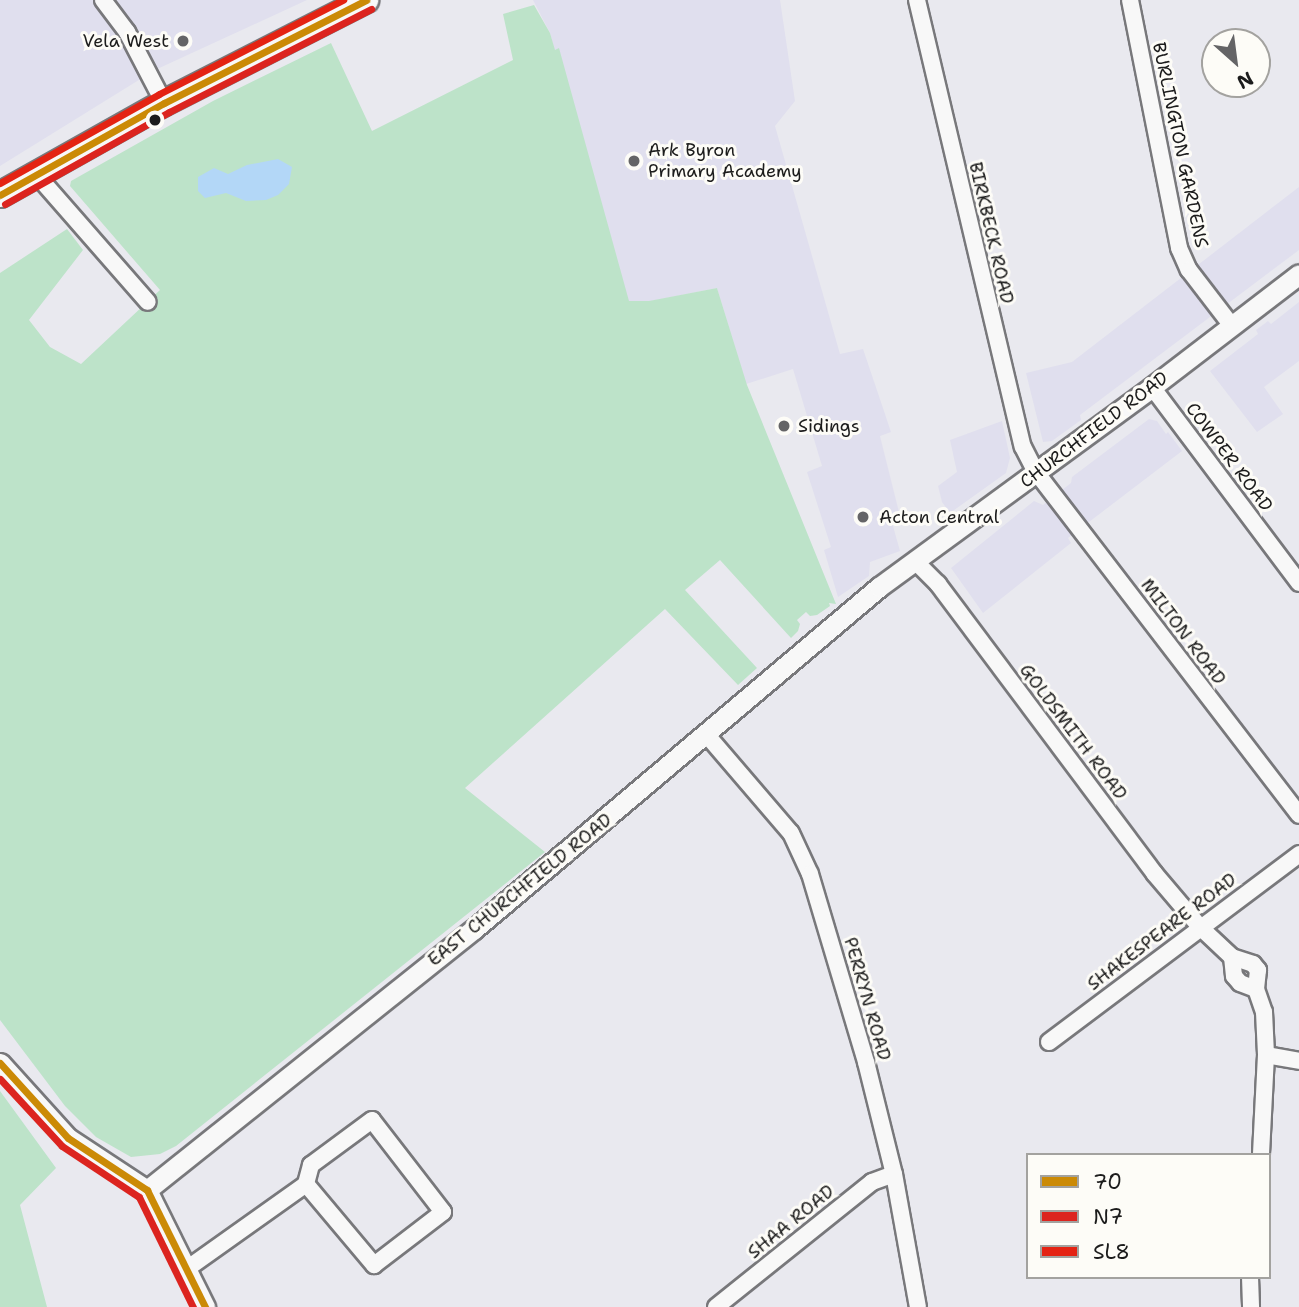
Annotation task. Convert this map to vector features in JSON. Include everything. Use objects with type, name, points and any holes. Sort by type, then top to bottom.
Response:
[{"type":"main road","points":[[0,195],[35,173],[354,2]]},
{"type":"street","points":[[103,0],[127,32],[164,103]]},
{"type":"street","name":"BIRKBECK ROAD","points":[[917,0],[1023,447],[1036,472]]},
{"type":"street","name":"BURLINGTON GARDENS","points":[[1130,0],[1179,248],[1189,270],[1232,326]]},
{"type":"street","points":[[35,173],[148,302]]},
{"type":"street","name":"CHURCHFIELD ROAD","points":[[887,582],[1152,387],[1299,274]]},
{"type":"street","name":"COWPER ROAD","points":[[1152,387],[1299,583]]},
{"type":"street","name":"MILTON ROAD","points":[[1036,472],[1299,815]]},
{"type":"street","name":"GOLDSMITH ROAD","points":[[916,562],[938,584],[1154,873],[1200,927],[1232,957],[1234,976],[1240,984],[1256,989],[1264,1012],[1266,1055]]},
{"type":"street","name":"EAST CHURCHFIELD ROAD","points":[[147,1190],[328,1048],[706,734],[818,636],[887,582]]},
{"type":"street","name":"PERRYN ROAD","points":[[706,734],[791,833],[810,874],[866,1062],[894,1174],[918,1307]]},
{"type":"street","name":"SHAKESPEARE ROAD","points":[[1049,1042],[1299,854]]},
{"type":"street","points":[[1261,1153],[1266,1055],[1299,1061]]},
{"type":"street","points":[[0,1063],[68,1138],[147,1190],[205,1307]]},
{"type":"street","points":[[188,1268],[306,1184],[311,1165],[372,1120],[443,1212],[374,1265],[306,1184]]},
{"type":"street","name":"SHAA ROAD","points":[[716,1307],[872,1182],[894,1174]]},
{"type":"street","points":[[1250,1279],[1251,1307]]},
{"type":"shaded area","points":[[0,0],[307,0],[155,70],[0,166]]},
{"type":"shaded area","points":[[533,0],[780,0],[795,101],[775,126],[840,354],[863,349],[891,432],[880,436],[900,516],[891,519],[900,551],[870,562],[869,576],[838,597],[824,550],[831,547],[807,472],[822,466],[793,369],[746,384],[717,288],[621,307],[550,33]]},
{"type":"shaded area","points":[[1299,187],[1299,250],[1080,415],[1081,420],[1052,441],[1043,442],[1026,373],[1072,362]]},
{"type":"shaded area","points":[[1299,302],[1299,361],[1264,387],[1283,414],[1257,432],[1210,371],[1258,334],[1256,330],[1268,321],[1271,324]]},
{"type":"shaded area","points":[[1149,419],[1157,421],[1182,451],[1068,538],[1071,543],[983,613],[951,568],[1034,501],[1043,505],[1071,483],[1072,477]]},
{"type":"shaded area","points":[[1002,421],[1010,458],[1006,473],[950,513],[942,502],[938,486],[957,472],[950,440]]},
{"type":"green space","points":[[534,5],[550,33],[555,50],[559,48],[629,301],[649,301],[717,288],[747,385],[836,604],[829,603],[830,606],[817,615],[810,616],[806,612],[797,620],[800,624],[798,631],[791,638],[720,560],[685,590],[757,668],[738,685],[665,609],[465,788],[545,852],[176,1146],[160,1154],[131,1157],[96,1137],[65,1106],[0,1020],[0,273],[67,229],[83,250],[29,320],[50,347],[81,364],[160,290],[70,186],[71,181],[213,101],[331,43],[372,131],[513,60],[503,14]]},
{"type":"green space","points":[[0,1091],[56,1168],[20,1205],[47,1307],[0,1307]]},
{"type":"water","points":[[278,159],[292,167],[289,184],[278,195],[266,200],[246,201],[226,193],[205,198],[198,191],[198,177],[214,168],[228,174],[247,165]]},
{"type":"transit line","name":"SL8","points":[[0,183],[159,94],[343,0]]},
{"type":"transit line","name":"70","points":[[0,195],[164,103],[366,0]]},
{"type":"transit line","name":"N7","points":[[5,204],[169,112],[371,9]]},
{"type":"transit line","name":"70","points":[[0,1063],[68,1138],[147,1190],[205,1307]]},
{"type":"transit line","name":"N7","points":[[0,1079],[62,1146],[139,1197],[193,1307]]},
{"type":"place","name":"Vela West","points":[[183,41]]},
{"type":"place","name":"Ark Byron Primary Academy","points":[[634,161]]},
{"type":"place","name":"Sidings","points":[[784,426]]},
{"type":"place","name":"Acton Central","points":[[863,517]]}]
